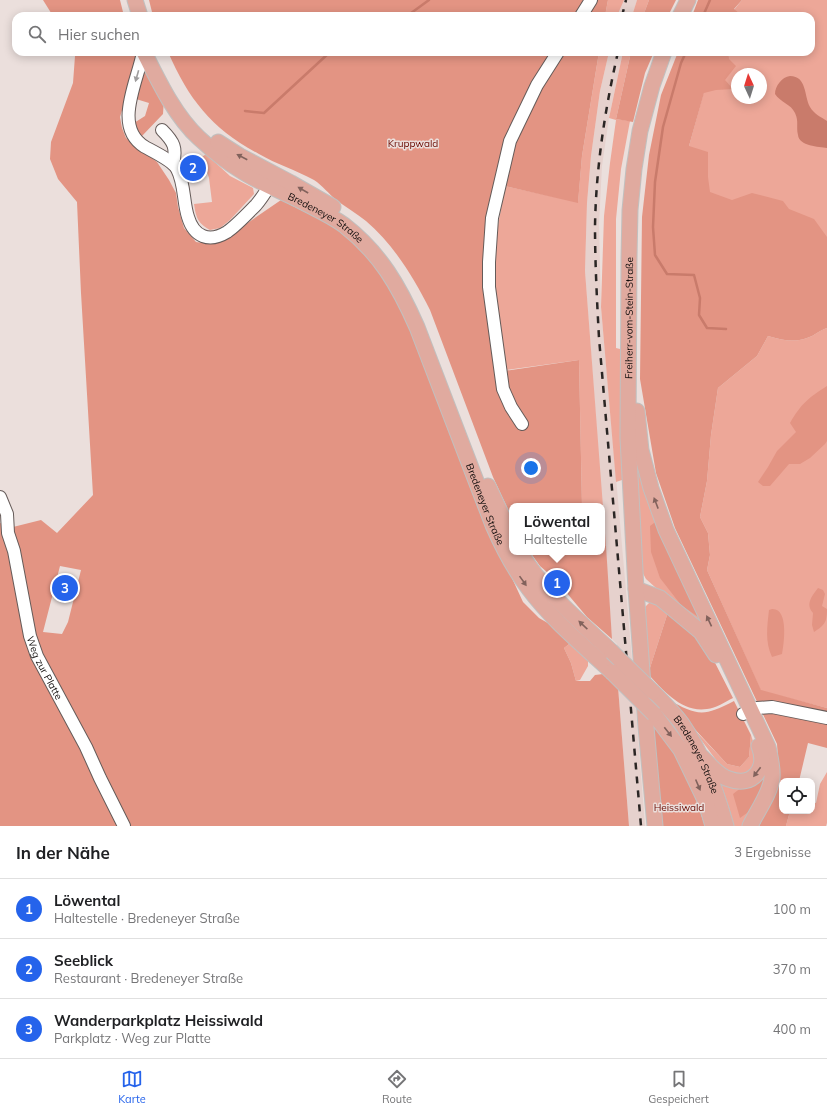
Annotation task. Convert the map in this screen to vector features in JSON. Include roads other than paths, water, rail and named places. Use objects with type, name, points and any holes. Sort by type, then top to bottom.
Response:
[{"type":"main road","points":[[126,0],[129,12]]},
{"type":"main road","points":[[135,0],[139,12]]},
{"type":"main road","points":[[682,12],[688,0]]},
{"type":"main road","name":"Bredeneyer Straße","points":[[146,56],[184,121],[198,137],[219,155],[240,170],[273,180],[329,205],[348,217],[367,232],[384,251],[400,272],[413,294],[426,323],[491,492],[509,531]]},
{"type":"main road","name":"Bredeneyer Straße","points":[[156,56],[180,99],[205,131],[223,146],[240,156],[273,180],[342,224],[360,238],[392,276],[404,297],[417,327],[493,525],[515,569],[529,590],[554,618],[612,672],[654,714],[681,750],[706,802],[713,826]]},
{"type":"main road","name":"Freiherr-vom-Stein-Straße","points":[[655,826],[636,589],[628,438],[629,258],[630,210],[640,131],[650,93],[663,56]]},
{"type":"main road","points":[[629,374],[636,405],[641,450],[650,488],[666,530],[747,712],[761,752],[761,766],[756,774],[745,781],[729,780],[721,775],[702,757]]},
{"type":"main road","name":"Bredeneyer Straße","points":[[522,555],[549,591],[576,619],[653,692],[681,723],[702,757],[726,826]]},
{"type":"main road","points":[[636,589],[660,598],[701,632],[713,649],[768,747],[772,763],[772,778],[768,793],[750,826]]},
{"type":"street","points":[[584,12],[591,0]]},
{"type":"street","name":"Bredeneyer Straße","points":[[143,56],[127,115],[129,126],[134,136],[143,146],[173,164]]},
{"type":"street","points":[[522,424],[511,407],[503,389],[489,287],[492,218],[510,141],[537,85],[555,56]]},
{"type":"street","points":[[162,130],[172,140],[175,149],[173,164],[177,169],[182,184],[187,217],[193,230],[198,234],[209,238],[228,232],[257,204],[273,180]]},
{"type":"street","name":"Weg zur Platte","points":[[0,497],[6,514],[8,533],[14,551],[30,636],[37,656],[86,747],[124,826]]},
{"type":"street","points":[[747,712],[772,706],[827,718]]},
{"type":"waterway","points":[[412,12],[429,0]]},
{"type":"waterway","points":[[705,12],[710,0]]},
{"type":"waterway","points":[[245,111],[264,113],[326,56]]},
{"type":"waterway","points":[[684,56],[663,127],[655,182],[653,227],[655,255],[667,274],[694,275],[700,298],[699,315],[707,328],[726,329]]},
{"type":"railway","points":[[623,12],[626,0]]},
{"type":"railway","points":[[617,56],[605,117],[599,160],[595,226],[596,268],[599,338],[641,826]]},
{"type":"place","name":"Seeblick","points":[[193,168]]},
{"type":"place","name":"Löwental","points":[[557,583]]},
{"type":"place","name":"Wanderparkplatz Heissiwald","points":[[65,588]]},
{"type":"park label","name":"Kruppwald","points":[[413,143]]},
{"type":"park label","name":"Heissiwald","points":[[679,807]]}]
